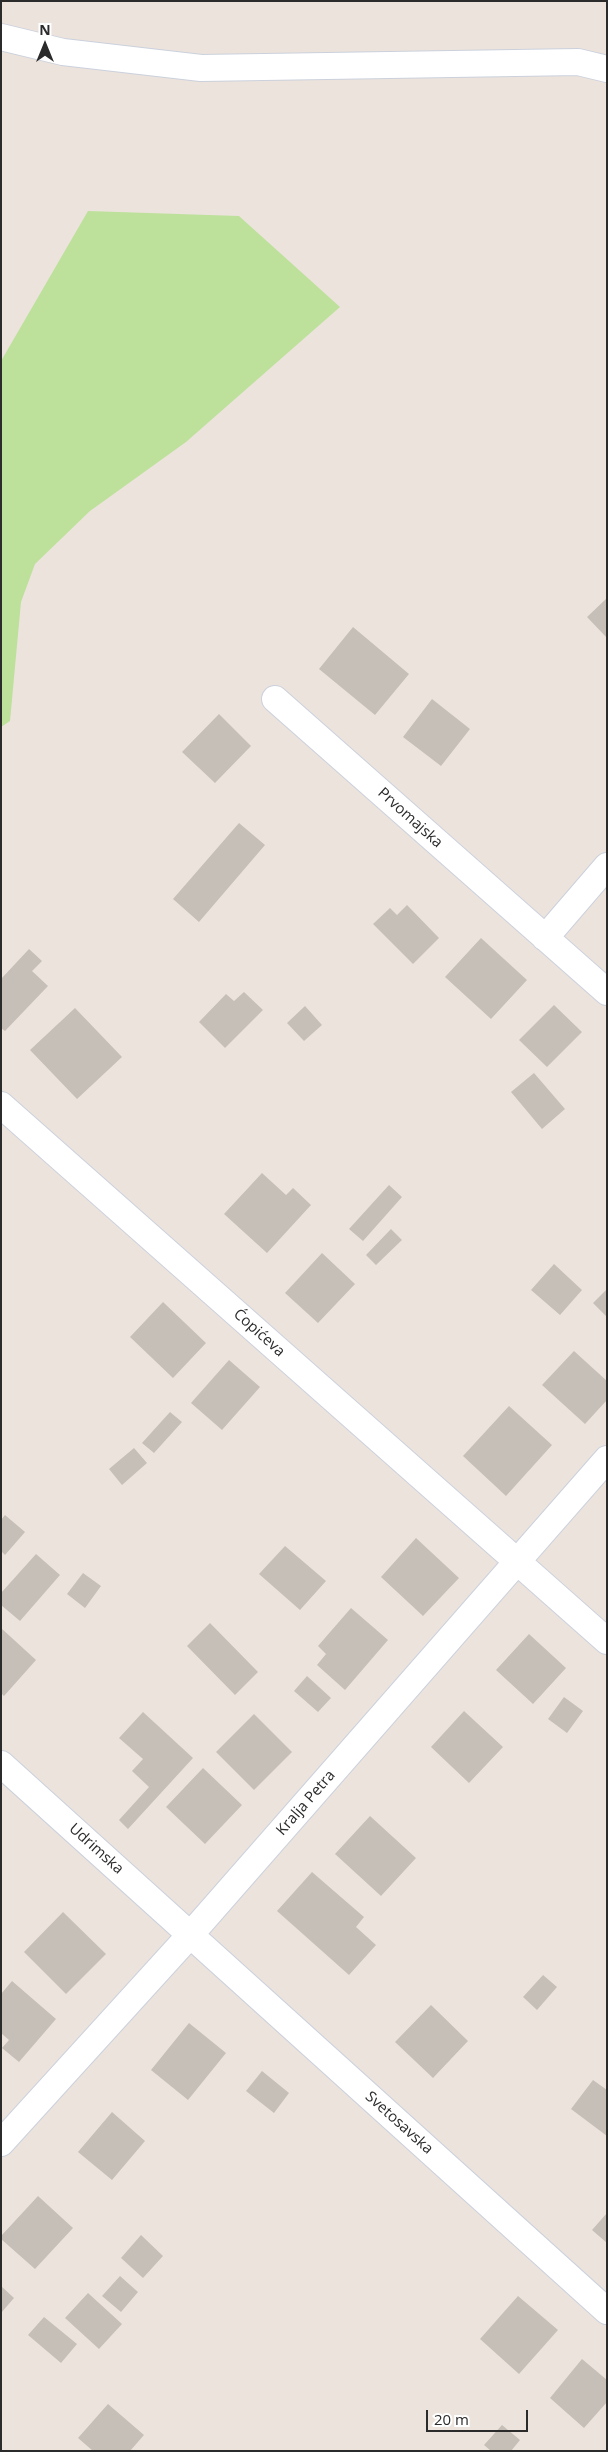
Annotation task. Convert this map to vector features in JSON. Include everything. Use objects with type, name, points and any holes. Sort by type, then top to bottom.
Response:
[{"type":"street","points":[[1,37],[63,52],[201,68],[578,62],[607,68]]},
{"type":"street","name":"Prvomajska","points":[[275,699],[607,992]]},
{"type":"street","points":[[545,938],[607,866]]},
{"type":"street","name":"Ćopićeva","points":[[1,1105],[607,1641]]},
{"type":"street","name":"Kralja Petra","points":[[1,2143],[191,1934],[607,1460]]},
{"type":"street","name":"Udrimska","points":[[1,1764],[191,1934]]},
{"type":"street","name":"Svetosavska","points":[[191,1934],[607,2311]]},
{"type":"green space","points":[[88,211],[239,216],[340,307],[186,442],[90,511],[35,564],[21,602],[10,721],[1,727],[1,361]]},
{"type":"building","points":[[607,598],[607,638],[587,617]]},
{"type":"building","points":[[353,627],[409,674],[375,715],[319,669]]},
{"type":"building","points":[[432,699],[470,729],[441,766],[403,737]]},
{"type":"building","points":[[219,714],[251,746],[215,783],[182,752]]},
{"type":"building","points":[[239,823],[265,845],[199,922],[173,899]]},
{"type":"building","points":[[407,905],[439,938],[413,964],[373,924],[390,908],[397,915]]},
{"type":"building","points":[[481,938],[527,980],[491,1019],[445,977]]},
{"type":"building","points":[[29,949],[42,961],[32,971],[48,986],[5,1031],[1,1028],[1,979]]},
{"type":"building","points":[[244,992],[263,1010],[225,1048],[199,1022],[226,994],[234,1001]]},
{"type":"building","points":[[554,1005],[582,1032],[547,1067],[519,1040]]},
{"type":"building","points":[[305,1006],[322,1025],[304,1041],[287,1023]]},
{"type":"building","points":[[75,1008],[122,1057],[77,1099],[30,1050]]},
{"type":"building","points":[[534,1073],[565,1109],[542,1129],[511,1092]]},
{"type":"building","points":[[262,1173],[286,1195],[293,1188],[311,1205],[267,1253],[224,1214]]},
{"type":"building","points":[[389,1185],[402,1197],[363,1241],[349,1229]]},
{"type":"building","points":[[391,1229],[402,1240],[376,1265],[366,1255]]},
{"type":"building","points":[[322,1253],[355,1284],[318,1323],[285,1293]]},
{"type":"building","points":[[554,1264],[582,1290],[560,1315],[531,1290]]},
{"type":"building","points":[[607,1289],[607,1317],[593,1303]]},
{"type":"building","points":[[163,1302],[206,1343],[173,1378],[130,1337]]},
{"type":"building","points":[[574,1351],[607,1381],[607,1400],[585,1424],[542,1385]]},
{"type":"building","points":[[229,1360],[260,1387],[222,1430],[191,1403]]},
{"type":"building","points":[[509,1406],[552,1445],[506,1496],[463,1456]]},
{"type":"building","points":[[170,1412],[182,1422],[154,1453],[142,1443]]},
{"type":"building","points":[[134,1448],[147,1463],[122,1485],[109,1469]]},
{"type":"building","points":[[5,1515],[25,1532],[5,1555],[1,1551],[1,1520]]},
{"type":"building","points":[[416,1538],[459,1578],[423,1616],[381,1577]]},
{"type":"building","points":[[285,1546],[326,1581],[300,1610],[259,1574]]},
{"type":"building","points":[[36,1554],[60,1575],[20,1621],[1,1605],[1,1593]]},
{"type":"building","points":[[83,1573],[101,1586],[85,1608],[67,1594]]},
{"type":"building","points":[[351,1608],[388,1640],[345,1690],[317,1665],[326,1654],[318,1646]]},
{"type":"building","points":[[210,1623],[258,1672],[235,1695],[187,1646]]},
{"type":"building","points":[[1,1628],[36,1660],[4,1696],[1,1693]]},
{"type":"building","points":[[529,1634],[566,1668],[533,1704],[496,1670]]},
{"type":"building","points":[[307,1676],[331,1698],[318,1712],[294,1691]]},
{"type":"building","points":[[564,1697],[583,1711],[567,1733],[548,1719]]},
{"type":"building","points":[[464,1711],[503,1747],[469,1783],[431,1747]]},
{"type":"building","points":[[143,1712],[193,1758],[128,1829],[119,1820],[149,1787],[132,1771],[143,1759],[119,1738]]},
{"type":"building","points":[[254,1714],[292,1752],[254,1790],[216,1752]]},
{"type":"building","points":[[203,1768],[242,1805],[205,1844],[166,1807]]},
{"type":"building","points":[[370,1816],[416,1858],[381,1896],[335,1854]]},
{"type":"building","points":[[312,1872],[364,1917],[356,1927],[376,1945],[349,1975],[277,1911]]},
{"type":"building","points":[[63,1912],[106,1954],[66,1994],[24,1952]]},
{"type":"building","points":[[543,1975],[557,1987],[537,2010],[523,1997]]},
{"type":"building","points":[[12,1981],[56,2019],[19,2062],[2,2048],[9,2040],[1,2033],[1,1994]]},
{"type":"building","points":[[431,2005],[468,2041],[433,2078],[395,2042]]},
{"type":"building","points":[[189,2023],[226,2053],[188,2100],[151,2070]]},
{"type":"building","points":[[262,2071],[289,2093],[274,2113],[246,2091]]},
{"type":"building","points":[[593,2080],[607,2090],[607,2136],[571,2109]]},
{"type":"building","points":[[112,2112],[145,2141],[112,2180],[78,2152]]},
{"type":"building","points":[[38,2196],[73,2228],[35,2269],[1,2239],[1,2236]]},
{"type":"building","points":[[607,2213],[607,2243],[592,2230]]},
{"type":"building","points":[[141,2235],[163,2256],[143,2278],[121,2258]]},
{"type":"building","points":[[120,2276],[138,2292],[121,2312],[102,2296]]},
{"type":"building","points":[[1,2286],[14,2298],[1,2313]]},
{"type":"building","points":[[88,2293],[122,2324],[99,2349],[65,2318]]},
{"type":"building","points":[[518,2296],[558,2330],[519,2374],[480,2339]]},
{"type":"building","points":[[44,2317],[77,2344],[61,2363],[28,2335]]},
{"type":"building","points":[[582,2359],[607,2380],[607,2402],[584,2428],[550,2398]]},
{"type":"building","points":[[108,2404],[144,2435],[130,2451],[93,2451],[78,2438]]},
{"type":"building","points":[[502,2425],[520,2440],[511,2451],[491,2451],[484,2445]]}]
